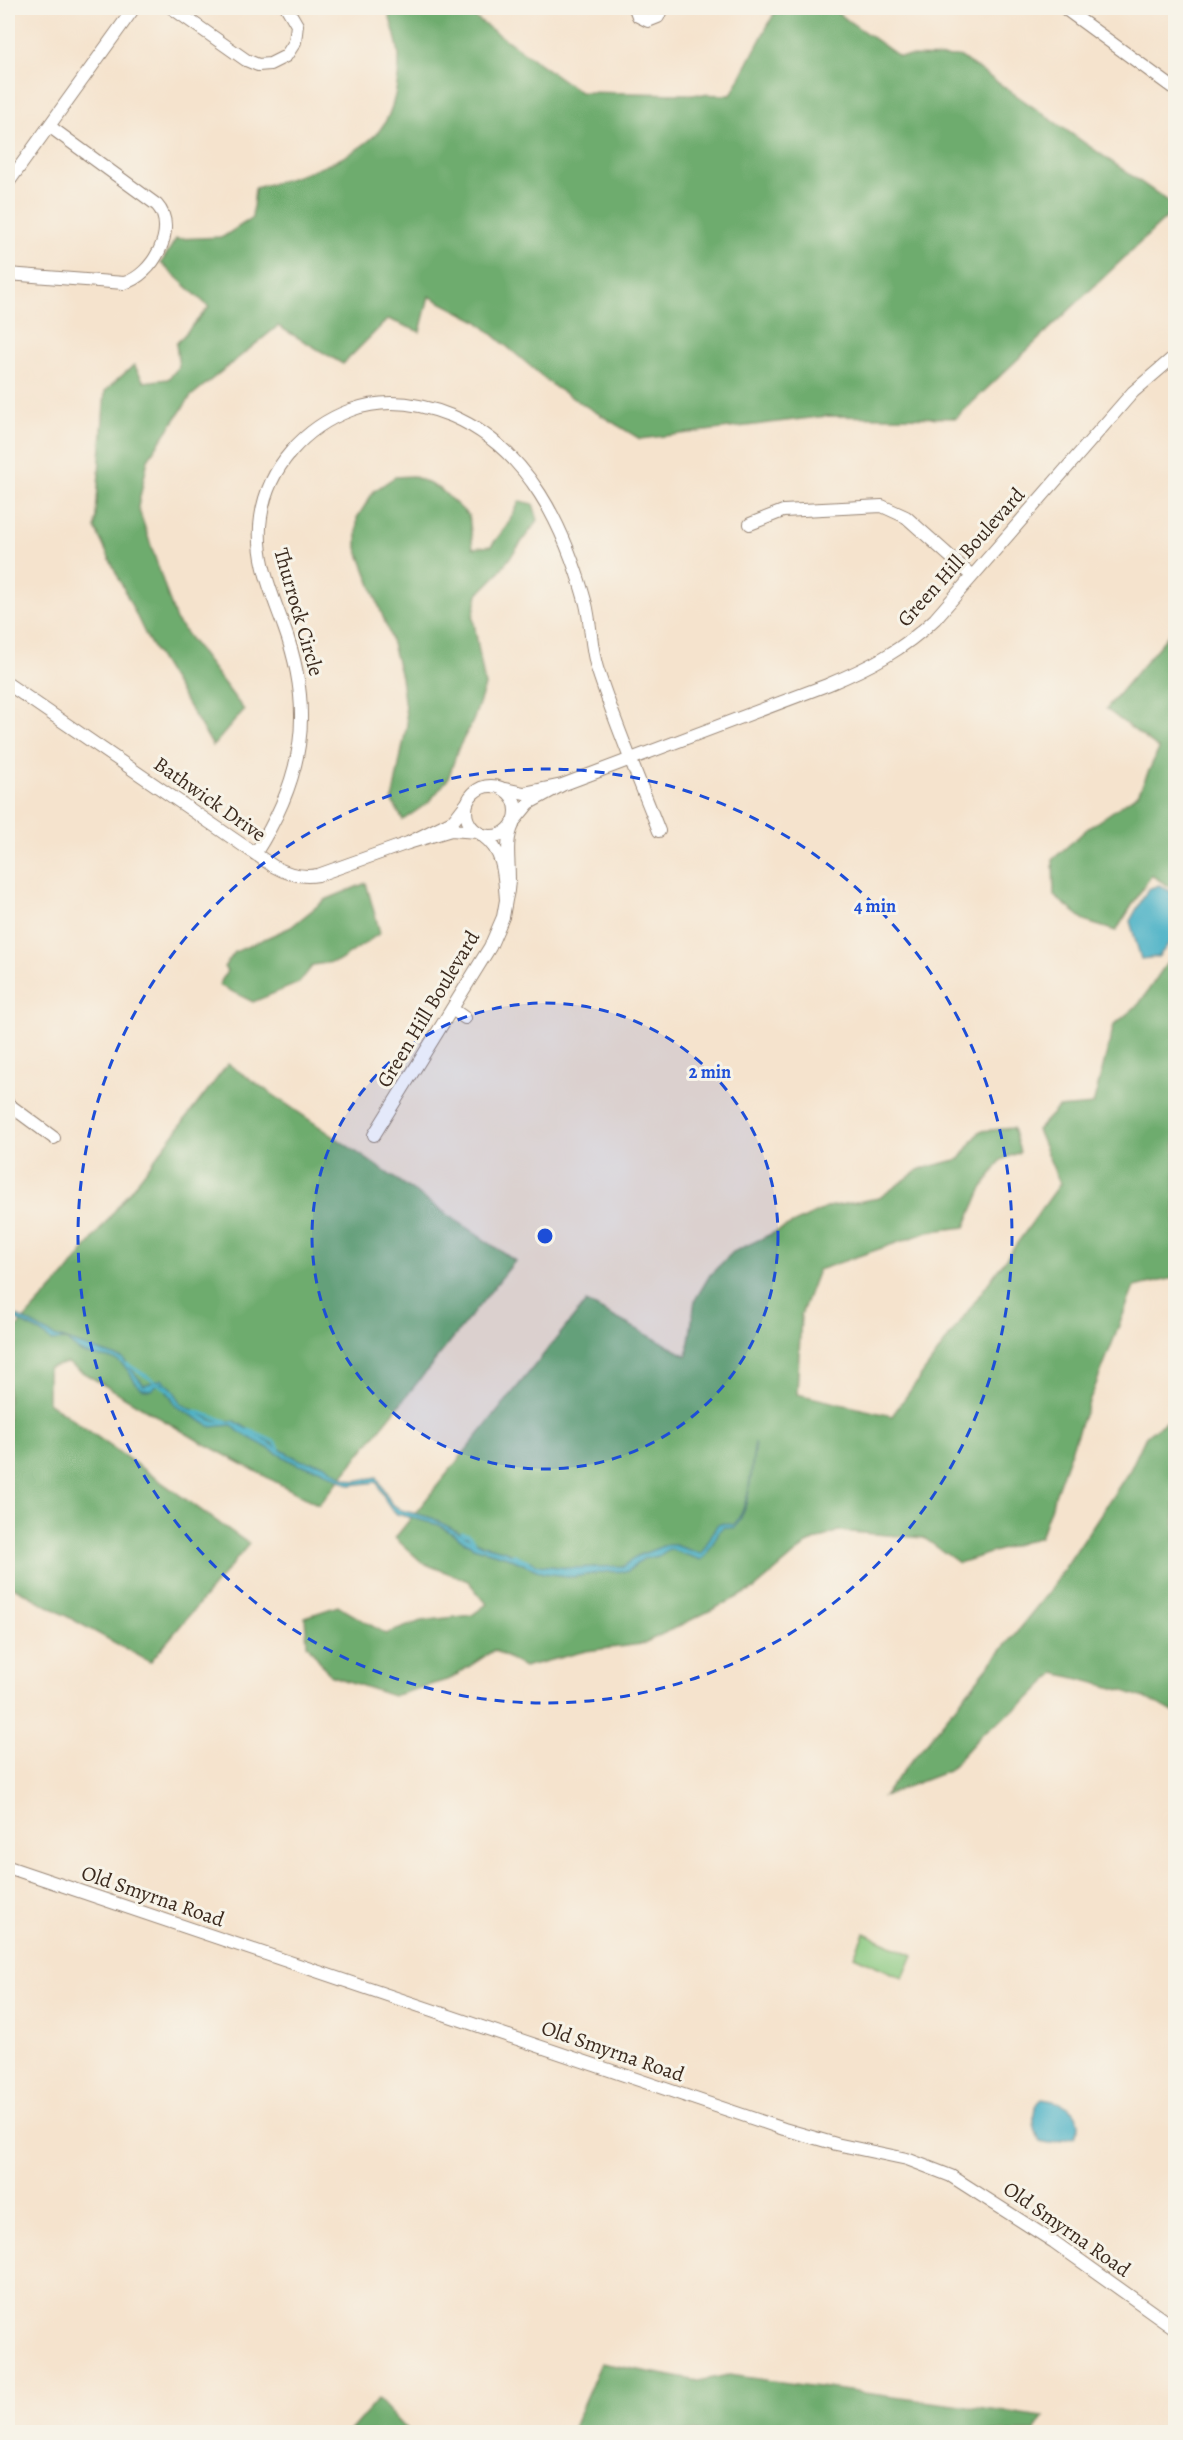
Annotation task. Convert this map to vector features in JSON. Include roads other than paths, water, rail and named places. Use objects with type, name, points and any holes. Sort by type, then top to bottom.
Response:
[{"type":"street","points":[[8,183],[134,8]]},
{"type":"street","points":[[172,8],[246,60],[263,65],[282,59],[295,42],[297,25],[294,15],[287,8]]},
{"type":"street","points":[[635,8],[638,16],[647,21],[657,17],[662,8]]},
{"type":"street","points":[[1064,8],[1176,90]]},
{"type":"street","points":[[8,274],[124,283],[138,277],[160,250],[165,238],[166,222],[157,205],[48,126]]},
{"type":"street","name":"Green Hill Boulevard","points":[[500,788],[524,793],[562,784],[827,685],[879,662],[918,635],[1134,392],[1176,355]]},
{"type":"street","name":"Thurrock Circle","points":[[255,854],[278,817],[291,787],[300,749],[303,721],[296,662],[262,563],[260,530],[262,508],[278,470],[303,439],[328,420],[362,406],[411,404],[434,409],[456,418],[495,443],[534,484],[553,516],[576,575],[586,605],[598,671],[659,831]]},
{"type":"street","points":[[750,524],[767,515],[783,511],[882,506],[906,517],[972,576]]},
{"type":"street","name":"Bathwick Drive","points":[[8,684],[255,854],[285,872],[311,876],[451,830],[479,834]]},
{"type":"street","name":"Green Hill Boulevard","points":[[374,1135],[496,934],[511,877],[508,840],[514,823],[529,803],[562,784]]},
{"type":"street","points":[[481,788],[500,788],[514,801],[517,813],[514,823],[500,836],[479,834],[467,820],[467,802],[481,788]]},
{"type":"street","name":"Bathwick Drive","points":[[408,843],[454,820],[467,802]]},
{"type":"street","name":"Green Hill Boulevard","points":[[479,834],[496,848],[502,861],[506,900]]},
{"type":"street","points":[[452,1009],[465,1018]]},
{"type":"street","points":[[8,1104],[54,1138]]},
{"type":"street","name":"Old Smyrna Road","points":[[8,1868],[792,2132],[907,2159],[939,2170],[993,2201],[1176,2329]]},
{"type":"water","points":[[1159,885],[1172,892],[1176,929],[1173,939],[1158,957],[1141,959],[1130,921],[1148,889]]},
{"type":"water","points":[[8,1311],[52,1335],[123,1359],[144,1385],[162,1379],[172,1388],[182,1404],[212,1420],[235,1421],[288,1454],[303,1461],[324,1464],[345,1478],[355,1481],[377,1477],[391,1503],[401,1510],[432,1518],[483,1545],[503,1550],[539,1565],[570,1568],[624,1566],[637,1556],[666,1545],[675,1545],[701,1554],[717,1525],[724,1523],[734,1525],[740,1516],[747,1496],[755,1442],[747,1500],[744,1511],[734,1528],[724,1527],[720,1530],[706,1556],[701,1560],[669,1549],[659,1556],[643,1559],[628,1571],[574,1577],[543,1573],[507,1557],[473,1547],[439,1525],[397,1514],[388,1505],[377,1482],[350,1485],[320,1469],[298,1465],[239,1432],[232,1425],[211,1427],[176,1406],[162,1383],[151,1390],[141,1388],[128,1371],[115,1360],[81,1352],[66,1340],[51,1341],[40,1332],[8,1316]]},
{"type":"water","points":[[1042,2099],[1061,2103],[1072,2110],[1078,2119],[1079,2126],[1074,2137],[1049,2144],[1040,2142],[1036,2132],[1034,2114],[1035,2108]]},
{"type":"waterway","points":[[127,1364],[170,1391]]},
{"type":"waterway","points":[[195,1411],[226,1421]]},
{"type":"waterway","points":[[249,1430],[275,1442],[279,1448]]},
{"type":"waterway","points":[[462,1533],[469,1535],[474,1541]]},
{"type":"waterway","points":[[513,1554],[528,1561]]}]
